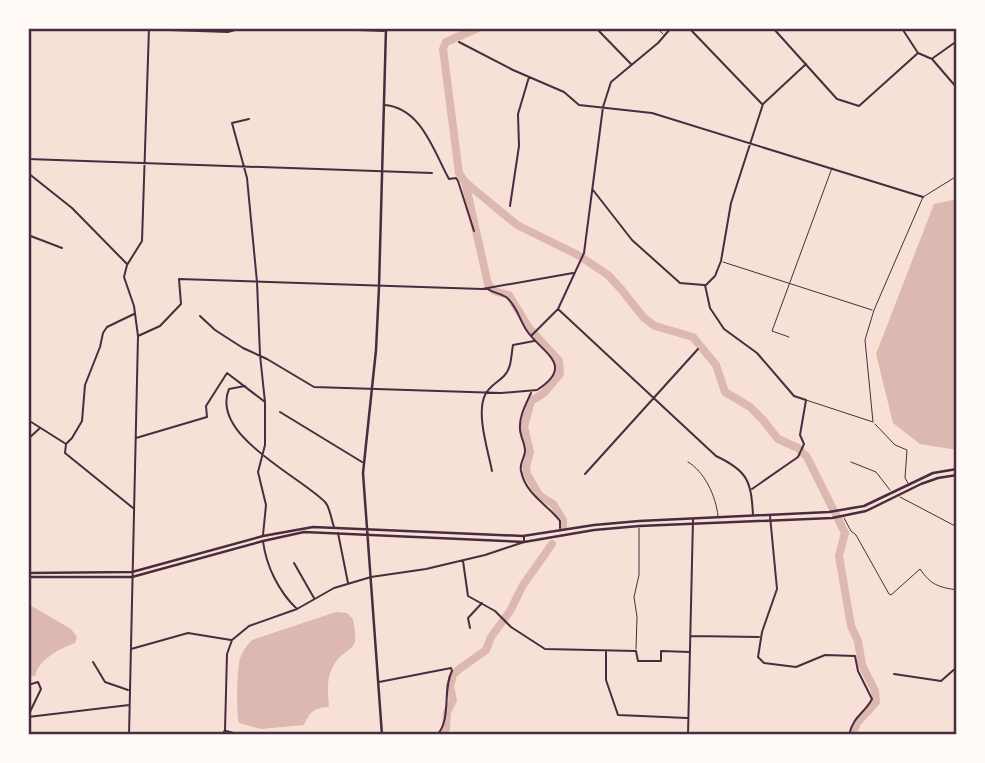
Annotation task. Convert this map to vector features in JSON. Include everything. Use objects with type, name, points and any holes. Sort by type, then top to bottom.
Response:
[{"type":"street","points":[[108,28],[228,32],[242,28]]},
{"type":"street","points":[[304,28],[386,30],[379,287],[372,390],[363,462],[382,735]]},
{"type":"street","points":[[596,28],[632,64]]},
{"type":"street","points":[[531,336],[558,309],[584,253],[608,86],[671,28]]},
{"type":"street","points":[[689,28],[763,104]]},
{"type":"street","points":[[773,28],[837,99],[859,106],[918,53]]},
{"type":"street","points":[[130,735],[138,336],[135,314],[124,277],[127,265],[142,241],[149,29]]},
{"type":"street","points":[[903,30],[918,53],[932,59],[957,88]]},
{"type":"street","points":[[932,59],[957,41]]},
{"type":"street","points":[[459,42],[513,70],[565,92],[579,105],[652,113],[923,197]]},
{"type":"street","points":[[593,189],[632,240],[674,277],[685,284],[705,285],[715,276],[721,261],[731,203],[763,104],[806,64]]},
{"type":"street","points":[[510,206],[519,146],[518,114],[529,76]]},
{"type":"street","points":[[384,105],[399,106],[425,133],[437,151],[449,179],[456,178],[458,181],[474,231]]},
{"type":"street","points":[[249,119],[232,123],[247,178],[257,282],[265,402],[265,445],[258,478],[266,505],[263,538],[274,578],[287,600],[297,609]]},
{"type":"street","points":[[28,159],[432,173]]},
{"type":"street","points":[[28,173],[72,208],[127,265]]},
{"type":"street","points":[[28,235],[62,248]]},
{"type":"street","points":[[138,336],[160,326],[181,304],[179,279],[379,287],[486,288],[573,273]]},
{"type":"street","points":[[705,285],[710,308],[724,329],[757,352],[794,396],[806,400],[800,435],[804,444],[797,457],[752,490]]},
{"type":"street","points":[[200,316],[215,330],[243,348],[314,387],[531,392],[543,387],[556,369],[552,357],[534,340],[509,300],[486,288]]},
{"type":"street","points":[[558,309],[716,456],[733,464],[744,474],[752,490],[753,516]]},
{"type":"street","points":[[134,508],[65,453],[65,444],[82,421],[85,386],[103,333],[107,327],[135,314]]},
{"type":"street","points":[[492,471],[481,412],[487,391],[505,375],[512,360],[513,345],[534,340]]},
{"type":"street","points":[[585,474],[698,349]]},
{"type":"street","points":[[135,438],[207,417],[206,406],[227,373],[265,402]]},
{"type":"street","points":[[245,386],[229,389],[226,397],[235,429],[262,454],[327,504],[338,533],[349,584]]},
{"type":"street","points":[[531,392],[521,418],[520,430],[526,452],[520,465],[521,473],[536,499],[548,506],[561,521],[559,531]]},
{"type":"street","points":[[280,412],[363,462]]},
{"type":"street","points":[[28,420],[65,444]]},
{"type":"street","points":[[28,439],[40,427]]},
{"type":"street","points":[[693,521],[753,516],[770,518],[864,506],[933,473],[957,469]]},
{"type":"street","points":[[28,575],[132,578],[263,538],[304,532],[523,536],[639,524],[832,518],[876,507],[938,478],[957,475]]},
{"type":"street","points":[[892,492],[899,496]]},
{"type":"street","points":[[770,518],[777,589],[761,637],[758,657],[764,663],[796,667],[824,655],[855,656],[858,671],[872,699],[853,721],[849,735]]},
{"type":"street","points":[[688,735],[693,521]]},
{"type":"street","points":[[222,735],[225,730],[226,663],[232,640],[249,625],[297,609],[314,598],[371,577],[463,561],[524,542],[639,524]]},
{"type":"street","points":[[28,575],[132,572],[302,528],[336,528],[366,533],[524,542]]},
{"type":"street","points":[[523,536],[524,542]]},
{"type":"street","points":[[463,561],[468,596],[482,603],[545,649],[636,650],[638,661],[661,662],[661,651],[690,652]]},
{"type":"street","points":[[294,564],[314,598]]},
{"type":"street","points":[[470,628],[468,618],[482,603]]},
{"type":"street","points":[[130,649],[188,633],[232,640]]},
{"type":"street","points":[[690,636],[761,637]]},
{"type":"street","points":[[606,650],[606,680],[618,715],[688,718]]},
{"type":"street","points":[[93,662],[105,682],[129,690]]},
{"type":"street","points":[[894,674],[941,681],[957,667]]},
{"type":"street","points":[[379,682],[451,668],[444,726],[438,735]]},
{"type":"street","points":[[28,685],[38,682],[41,689],[28,717]]},
{"type":"street","points":[[28,717],[130,705]]},
{"type":"street","points":[[225,730],[241,735]]},
{"type":"lane","points":[[657,28],[664,37]]},
{"type":"lane","points":[[789,337],[772,331],[832,168]]},
{"type":"lane","points":[[873,422],[865,340],[874,310],[923,197],[957,176]]},
{"type":"lane","points":[[721,261],[874,310]]},
{"type":"lane","points":[[806,400],[873,422],[895,445],[907,450],[905,478],[908,483]]},
{"type":"lane","points":[[688,462],[702,473],[719,518]]},
{"type":"lane","points":[[852,462],[876,472],[892,492]]},
{"type":"lane","points":[[899,496],[957,527]]},
{"type":"lane","points":[[842,516],[888,594],[891,595],[920,569],[928,582],[936,587],[957,590]]},
{"type":"lane","points":[[636,650],[637,617],[634,597],[639,575],[639,524]]},
{"type":"shaded area","points":[[957,199],[957,450],[920,444],[893,423],[876,354],[934,204]]},
{"type":"shaded area","points":[[28,604],[71,629],[77,637],[75,643],[45,660],[35,676],[28,676]]},
{"type":"shaded area","points":[[336,612],[347,613],[353,619],[355,642],[333,666],[328,685],[329,707],[313,711],[304,725],[261,729],[239,723],[239,664],[250,642]]},
{"type":"waterway","points":[[478,28],[446,42],[443,49],[459,173],[465,182],[517,225],[578,255],[608,275],[644,318],[655,326],[693,337],[716,365],[725,392],[750,407],[778,439],[798,448],[807,457],[845,533],[839,556],[851,626],[858,641],[862,665],[875,691],[876,702],[857,723],[852,735]]},
{"type":"waterway","points":[[465,182],[488,284],[494,291],[509,295],[529,328],[559,361],[560,374],[544,393],[531,401],[524,427],[530,452],[527,474],[539,495],[553,504],[563,520],[563,527]]},
{"type":"waterway","points":[[441,735],[446,729],[447,712],[453,700],[450,686],[453,675],[486,650],[523,585],[552,544]]}]
